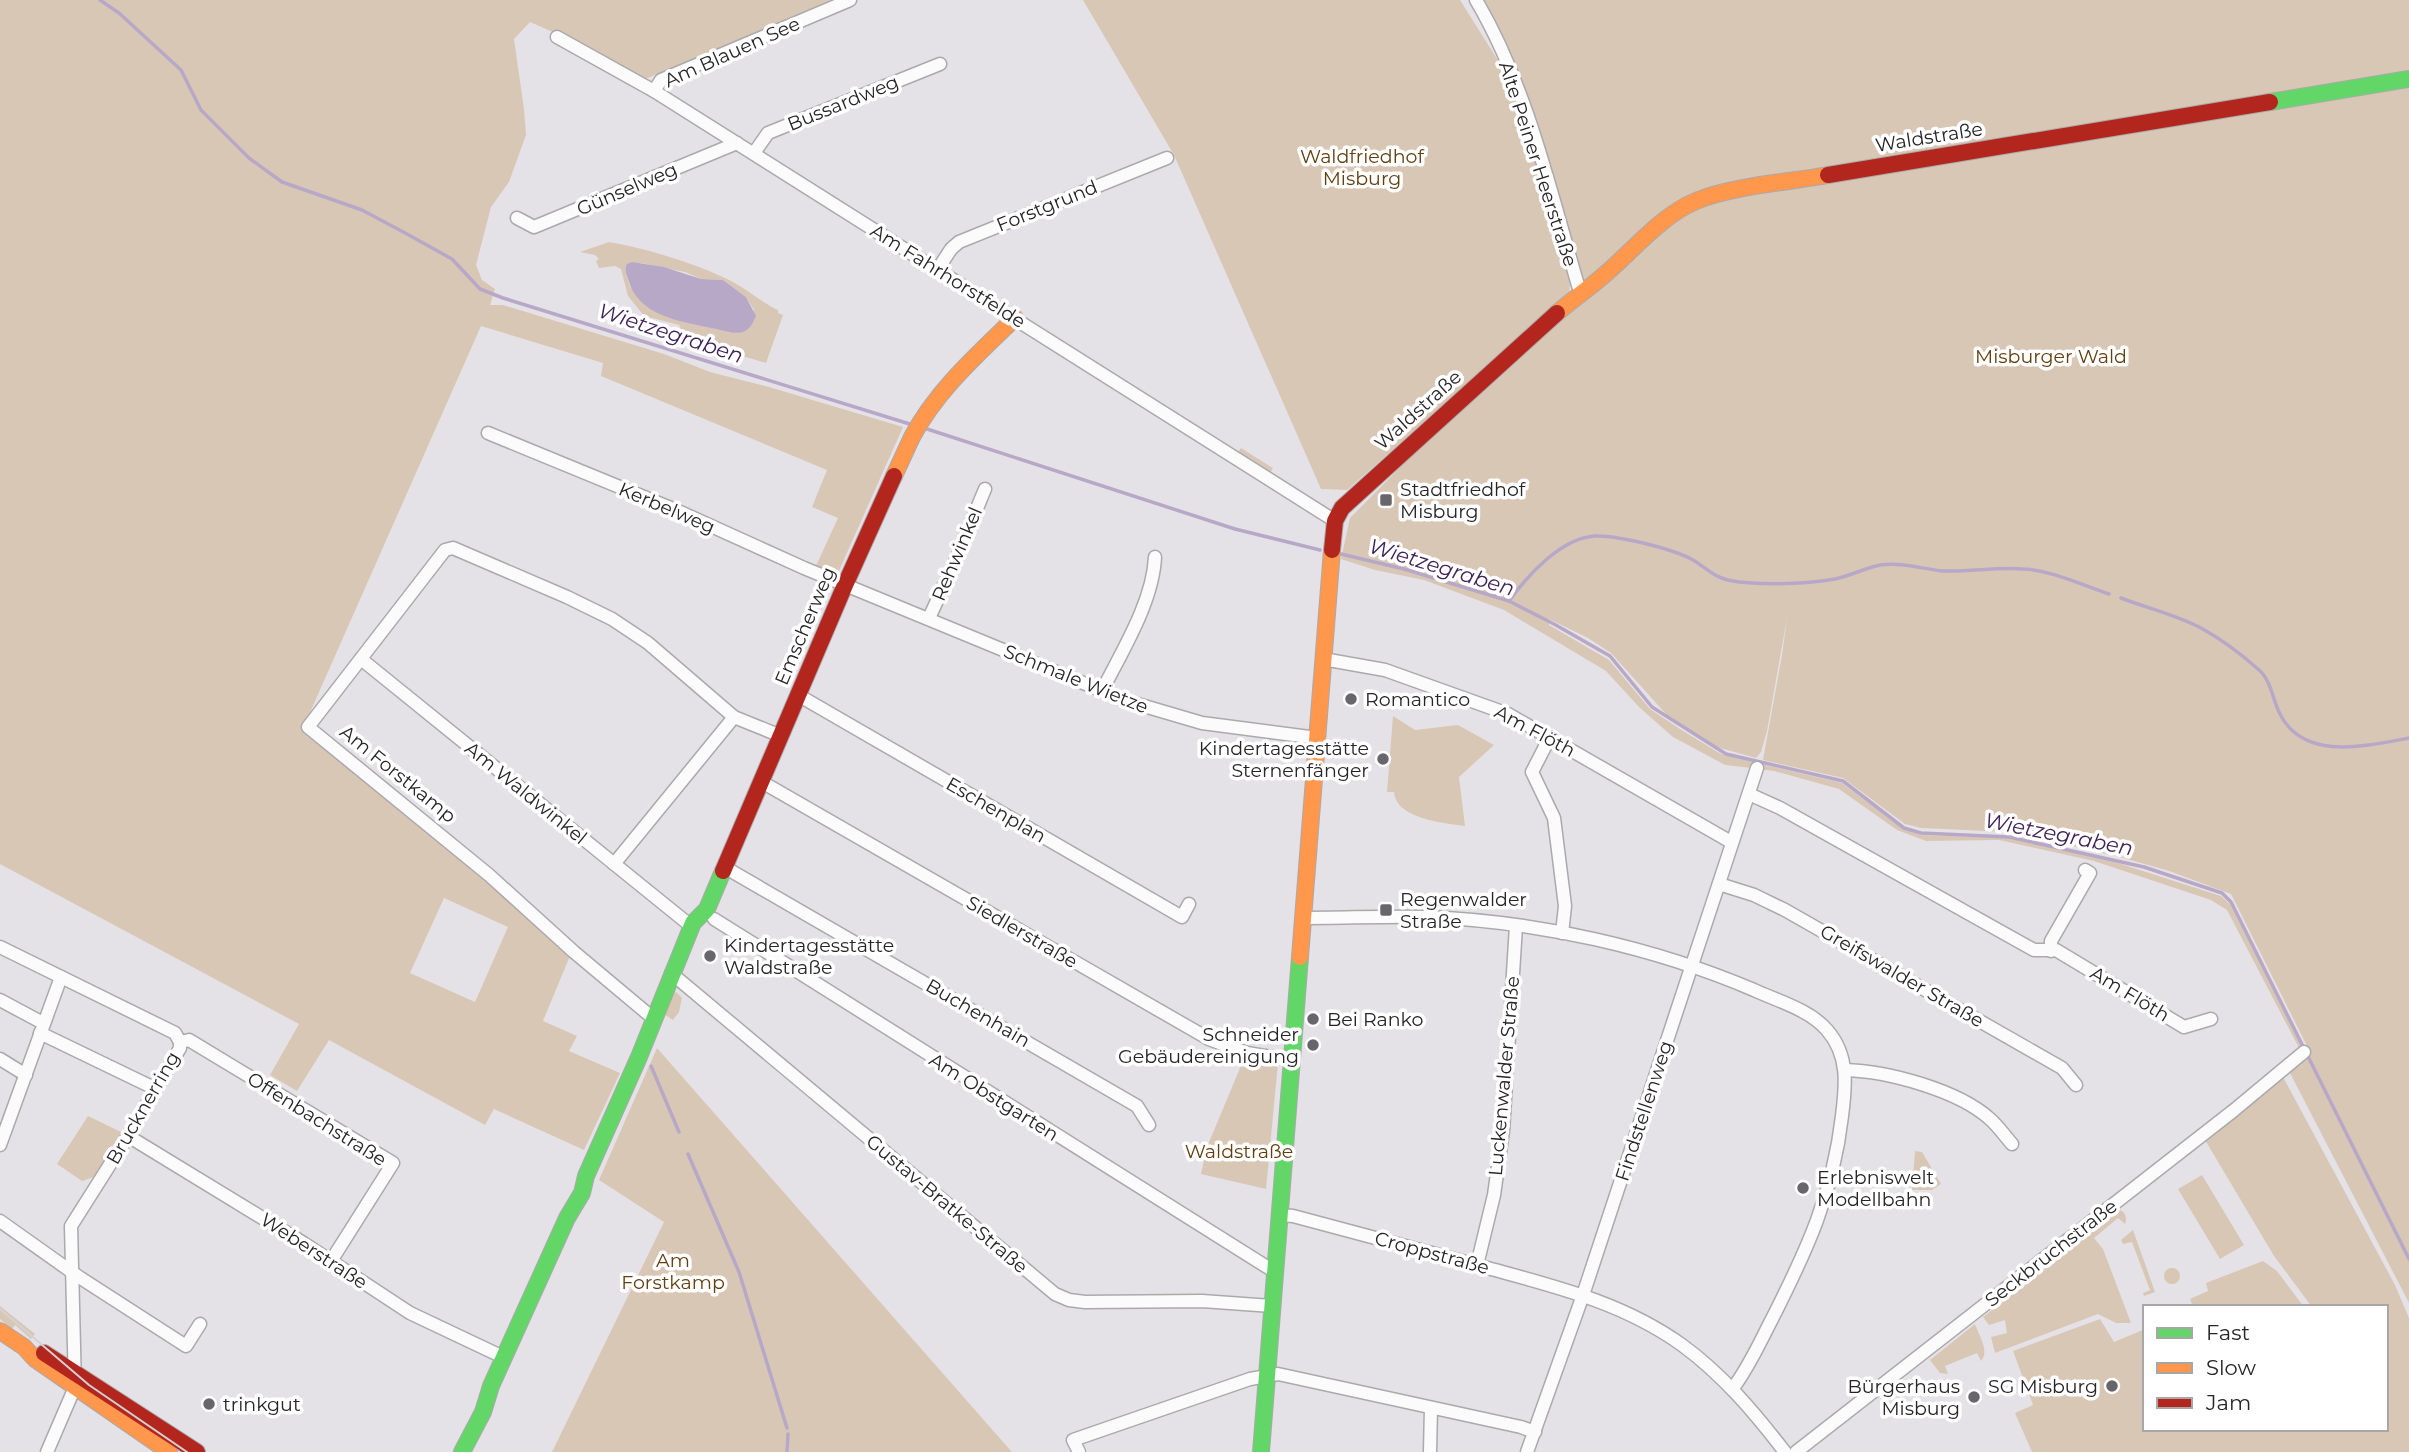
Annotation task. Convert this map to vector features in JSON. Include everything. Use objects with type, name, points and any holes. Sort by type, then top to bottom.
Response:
[{"type":"street","name":"Am Blauen See","points":[[654,90],[661,80],[850,0]]},
{"type":"street","name":"Alte Peiner Heerstraße","points":[[1476,0],[1512,75],[1580,292]]},
{"type":"street","name":"Am Fahrhorstfelde","points":[[557,37],[654,90],[1335,521]]},
{"type":"street","name":"Bussardweg","points":[[754,153],[768,133],[940,64]]},
{"type":"street","name":"Waldstraße","points":[[1335,521],[1349,500],[1580,292],[1601,278],[1674,213],[1696,201],[1723,193],[2409,79]]},
{"type":"street","name":"Günselweg","points":[[517,218],[535,227],[737,143]]},
{"type":"street","name":"Forstgrund","points":[[938,270],[959,242],[1167,158]]},
{"type":"street","name":"Emscherweg","points":[[671,973],[691,926],[707,909],[726,868],[845,585],[919,425],[962,370],[1014,318]]},
{"type":"street","name":"Kerbelweg","points":[[488,433],[678,511],[845,585]]},
{"type":"street","name":"Rehwinkel","points":[[929,618],[985,489]]},
{"type":"street","points":[[1261,1452],[1335,521]]},
{"type":"street","points":[[361,659],[442,553],[453,548],[611,619],[648,643],[734,717],[781,736]]},
{"type":"street","points":[[1102,691],[1144,600],[1154,573],[1155,557]]},
{"type":"street","name":"Schmale Wietze","points":[[845,585],[1152,710],[1202,723],[1317,738]]},
{"type":"street","name":"Am Waldwinkel","points":[[361,659],[691,926]]},
{"type":"street","name":"Am Forstkamp","points":[[361,659],[308,727],[489,875],[574,952],[654,1019]]},
{"type":"street","name":"Am Flöth","points":[[1323,659],[1385,670],[1508,714],[1731,842]]},
{"type":"street","name":"Eschenplan","points":[[798,695],[1182,917],[1189,904]]},
{"type":"street","points":[[614,864],[734,717]]},
{"type":"street","points":[[1550,737],[1532,772],[1554,818],[1565,906],[1562,933]]},
{"type":"street","name":"Findstellenweg","points":[[1527,1452],[1583,1295],[1757,768]]},
{"type":"street","name":"Siedlerstraße","points":[[762,782],[1209,1039],[1247,1053],[1291,1060]]},
{"type":"street","name":"Am Flöth","points":[[1749,794],[1780,808],[2034,950],[2056,950],[2184,1027],[2211,1019]]},
{"type":"street","name":"Buchenhain","points":[[726,868],[1137,1106],[1149,1125]]},
{"type":"street","points":[[2051,951],[2051,941],[2090,873],[2085,870]]},
{"type":"street","name":"Greifswalder Straße","points":[[1719,884],[1754,895],[1785,910],[1910,980],[2062,1068],[2076,1085]]},
{"type":"street","points":[[1303,918],[1431,918],[1562,933],[1692,967],[1810,1016],[1829,1032],[1839,1048],[1845,1070],[1837,1155],[1830,1184],[1815,1230],[1754,1355],[1733,1388]]},
{"type":"street","name":"Am Obstgarten","points":[[714,919],[1275,1272]]},
{"type":"street","name":"Luckenwalder Straße","points":[[1477,1265],[1494,1195],[1503,1130],[1516,926]]},
{"type":"street","name":"Brucknerring","points":[[0,947],[175,1033],[180,1042],[180,1048],[156,1089],[71,1226],[75,1380]]},
{"type":"street","points":[[462,1452],[477,1427],[503,1357],[567,1218],[586,1184],[586,1176],[671,973]]},
{"type":"street","name":"Gustav-Bratke-Straße","points":[[671,973],[1055,1294],[1069,1300],[1085,1302],[1202,1301],[1272,1306]]},
{"type":"street","points":[[0,1145],[4,1120],[26,1075],[61,976]]},
{"type":"street","points":[[0,1000],[42,1028],[156,1089]]},
{"type":"street","name":"Offenbachstraße","points":[[180,1042],[189,1040],[393,1163],[331,1261]]},
{"type":"street","name":"Seckbruchstraße","points":[[1796,1452],[2233,1111],[2304,1052]]},
{"type":"street","points":[[0,1059],[26,1075]]},
{"type":"street","points":[[1845,1070],[1886,1075],[1950,1096],[1989,1118],[2012,1144]]},
{"type":"street","name":"Weberstraße","points":[[128,1136],[410,1313],[503,1357]]},
{"type":"street","name":"Croppstraße","points":[[1280,1215],[1293,1216],[1477,1265],[1583,1295],[1621,1310],[1653,1326],[1684,1347],[1733,1388],[1785,1452]]},
{"type":"street","points":[[0,1222],[186,1346],[200,1324]]},
{"type":"street","points":[[0,1331],[24,1347],[39,1350],[169,1452]]},
{"type":"street","points":[[1079,1452],[1073,1440],[1250,1379],[1278,1374],[1535,1432]]},
{"type":"street","points":[[47,1452],[75,1380]]},
{"type":"street","points":[[75,1380],[197,1452]]},
{"type":"street","points":[[1430,1452],[1432,1408]]},
{"type":"green space","points":[[0,0],[837,0],[643,80],[580,44],[530,22],[514,39],[526,135],[509,182],[491,207],[476,265],[482,280],[495,289],[490,305],[503,305],[664,354],[710,372],[903,427],[838,573],[832,576],[815,568],[838,518],[812,507],[827,470],[601,376],[603,363],[481,326],[304,726],[572,951],[543,1021],[577,1036],[569,1051],[620,1073],[584,1150],[494,1109],[485,1125],[329,1040],[297,1091],[270,1075],[299,1024],[0,864]],"holes":[[[444,898],[508,927],[475,1002],[410,973]]]},
{"type":"green space","name":"Waldfriedhof Misburg","points":[[1083,0],[1460,0],[1509,78],[1571,278],[1569,294],[1347,490],[1321,489],[1174,155]]},
{"type":"green space","name":"Misburger Wald","points":[[1480,0],[2409,0],[2409,1303],[2290,1073],[2310,1052],[2231,894],[2169,871],[2120,857],[2009,832],[1921,828],[1905,824],[1843,778],[1763,760],[1787,618],[1767,731],[1761,752],[1756,758],[1720,748],[1706,741],[1666,714],[1611,653],[1549,619],[1549,625],[1609,660],[1650,709],[1721,754],[1755,762],[1752,768],[1725,765],[1673,737],[1639,707],[1606,671],[1504,610],[1424,580],[1375,570],[1341,559],[1350,518],[1453,414],[1584,293]]},
{"type":"green space","points":[[609,242],[655,252],[737,284],[783,315],[766,363],[686,339],[679,325],[644,316],[628,296],[621,269],[615,266],[599,268],[596,261],[599,259],[595,255],[580,252]],"holes":[[[641,263],[685,272],[701,279],[723,280],[746,297],[754,310],[739,333],[696,325],[630,287],[625,269]]]},
{"type":"green space","points":[[1241,448],[1273,468],[1270,473],[1238,452]]},
{"type":"green space","points":[[1393,716],[1415,730],[1458,725],[1494,745],[1459,777],[1465,826],[1412,814],[1397,801],[1394,792],[1387,792]]},
{"type":"green space","points":[[1761,764],[1842,783],[1903,829],[1921,835],[2009,838],[2118,863],[2221,896],[2230,904],[2302,1046],[2299,1048],[2227,910],[2211,900],[2094,861],[1999,840],[1926,841],[1897,830],[1839,789],[1759,769]]},
{"type":"green space","points":[[676,992],[682,998],[679,1012],[673,1020],[664,1014],[670,997]]},
{"type":"green space","points":[[657,1048],[1012,1452],[552,1452],[664,1222],[599,1180]]},
{"type":"green space","name":"Waldstraße","points":[[1245,1056],[1278,1063],[1266,1189],[1201,1174],[1207,1147]]},
{"type":"green space","points":[[2283,1077],[2395,1285],[2409,1318],[2409,1452],[2032,1452],[2015,1413],[2033,1405],[2013,1351],[2100,1319],[2114,1342],[2143,1330],[2143,1431],[2388,1431],[2388,1305],[2311,1305],[2274,1256],[2205,1140]]},
{"type":"green space","points":[[88,1116],[123,1133],[94,1177],[82,1181],[57,1164]]},
{"type":"green space","points":[[1915,1151],[1922,1152],[1941,1184],[1932,1190],[1912,1190]]},
{"type":"green space","points":[[2202,1175],[2244,1245],[2220,1259],[2178,1189]]},
{"type":"green space","points":[[2120,1210],[2126,1216],[2125,1224],[2118,1218],[2094,1238],[2103,1249],[2131,1323],[2116,1323],[2098,1314],[1995,1353],[1991,1337],[2007,1333],[2005,1320],[1989,1325],[1983,1317]]},
{"type":"green space","points":[[2133,1230],[2155,1292],[2144,1296],[2143,1293],[2150,1290],[2132,1242],[2123,1244],[2121,1240]]},
{"type":"green space","points":[[2263,1261],[2277,1271],[2302,1305],[2192,1305],[2190,1299],[2208,1291],[2206,1283]]},
{"type":"green space","points":[[2172,1268],[2178,1270],[2178,1282],[2172,1284],[2166,1282],[2164,1276],[2166,1270]]},
{"type":"green space","points":[[0,1306],[35,1334],[31,1339],[15,1325],[12,1329],[0,1319]]},
{"type":"green space","points":[[1975,1324],[1984,1348],[1981,1361],[1977,1353],[1945,1366],[1948,1374],[1940,1373],[1930,1360]]},
{"type":"shaded area","points":[[632,262],[664,267],[701,279],[723,280],[746,297],[755,319],[748,329],[735,333],[661,315],[650,309],[633,291],[625,270],[627,264]]},
{"type":"waterway","name":"Wietzegraben","points":[[100,0],[119,13],[181,70],[201,110],[249,158],[282,182],[362,210],[452,259],[480,289],[913,425]]},
{"type":"waterway","name":"Wietzegraben","points":[[924,428],[1235,529],[1320,550]]},
{"type":"waterway","points":[[1509,601],[1546,560],[1570,543],[1595,536],[1631,540],[1673,551],[1719,577],[1739,582],[1824,581],[1880,565],[1896,564],[1943,571],[2034,570],[2109,594]]},
{"type":"waterway","name":"Wietzegraben","points":[[1341,554],[1404,569],[1509,601],[1610,656],[1652,707],[1726,754],[1843,781],[1904,828],[1921,833],[2009,837],[2144,867],[2222,893],[2231,902],[2409,1259]]},
{"type":"waterway","points":[[2121,598],[2192,623],[2238,652],[2262,673],[2289,728],[2303,738],[2336,747],[2409,738]]},
{"type":"waterway","points":[[651,1066],[679,1132]]},
{"type":"waterway","points":[[688,1154],[739,1272],[787,1428]]},
{"type":"waterway","points":[[787,1452],[788,1434]]},
{"type":"tram line","points":[[0,1309],[89,1385],[187,1452]]},
{"type":"traffic: fast","points":[[2270,102],[2409,79]]},
{"type":"traffic: fast","points":[[462,1452],[483,1412],[491,1386],[567,1218],[582,1193],[586,1176],[639,1057],[693,923],[707,909],[723,871]]},
{"type":"traffic: fast","points":[[1261,1452],[1300,957]]},
{"type":"traffic: slow","points":[[1557,313],[1659,225],[1696,201],[1761,185],[1828,175]]},
{"type":"traffic: slow","points":[[894,476],[912,437],[933,404],[959,373],[1015,318]]},
{"type":"traffic: slow","points":[[1300,957],[1332,550]]},
{"type":"traffic: slow","points":[[0,1331],[24,1347],[35,1359],[169,1452]]},
{"type":"traffic: jam","points":[[1828,175],[2270,102]]},
{"type":"traffic: jam","points":[[1332,550],[1335,521],[1342,508],[1557,313]]},
{"type":"traffic: jam","points":[[723,871],[894,476]]},
{"type":"traffic: jam","points":[[44,1353],[197,1452]]},
{"type":"place","name":"Stadtfriedhof Misburg","points":[[1386,500]]},
{"type":"place","name":"Romantico","points":[[1351,699]]},
{"type":"place","name":"Kindertagesstätte Sternenfänger","points":[[1383,759]]},
{"type":"place","name":"Regenwalder Straße","points":[[1386,910]]},
{"type":"place","name":"Kindertagesstätte Waldstraße","points":[[710,956]]},
{"type":"place","name":"Bei Ranko","points":[[1313,1019]]},
{"type":"place","name":"Schneider Gebäudereinigung","points":[[1313,1045]]},
{"type":"place","name":"Erlebniswelt Modellbahn","points":[[1803,1188]]},
{"type":"place","name":"SG Misburg","points":[[2112,1386]]},
{"type":"place","name":"Bürgerhaus Misburg","points":[[1974,1397]]},
{"type":"place","name":"trinkgut","points":[[209,1404]]}]
